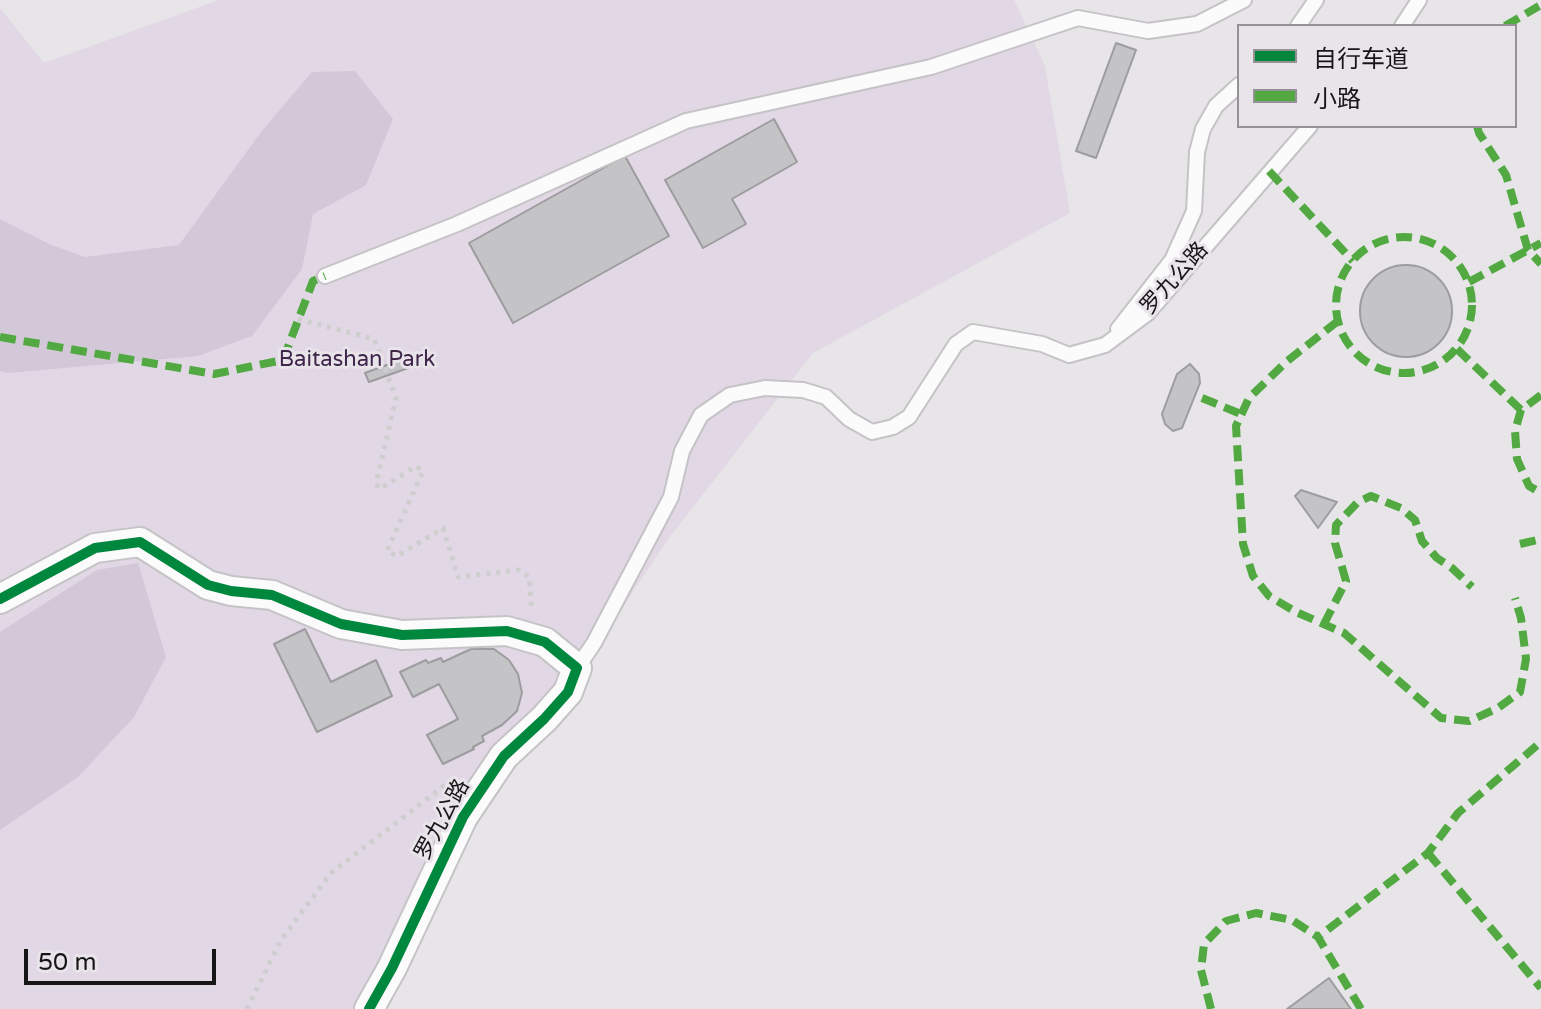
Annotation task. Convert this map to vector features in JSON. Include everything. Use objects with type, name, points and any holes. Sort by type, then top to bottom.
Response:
[{"type":"street","points":[[0,599],[95,548],[140,542],[208,585],[272,595],[341,624],[402,635],[507,631],[545,642],[577,668]]},
{"type":"street","name":"罗九公路","points":[[369,1009],[392,968],[463,817],[504,756],[568,692],[577,668]]},
{"type":"lane","points":[[325,276],[457,224],[686,121],[931,67],[1078,18],[1148,31],[1197,24],[1244,0]]},
{"type":"lane","points":[[1299,24],[1316,0]]},
{"type":"lane","points":[[1403,24],[1419,0]]},
{"type":"lane","points":[[1105,345],[1172,260],[1194,211],[1197,152],[1203,129],[1216,106],[1237,87]]},
{"type":"lane","name":"罗九公路","points":[[577,668],[594,643],[671,497],[682,451],[701,415],[730,395],[765,388],[803,390],[826,397],[849,419],[872,432],[893,427],[909,417],[956,344],[973,332],[1042,344],[1069,355],[1105,345],[1148,313],[1308,128]]},
{"type":"path","points":[[298,319],[374,339],[396,398],[376,484],[380,489],[416,466],[423,471],[387,551],[397,556],[443,528],[458,577],[519,570],[529,577],[535,637]]},
{"type":"path","points":[[247,1009],[281,940],[331,873],[449,782]]},
{"type":"green space","name":"Baitashan Park","points":[[219,0],[1014,0],[1045,66],[1070,213],[813,353],[669,538],[353,1009],[0,1009],[0,8],[44,63]]},
{"type":"shaded area","points":[[355,71],[393,119],[366,185],[313,214],[302,269],[252,336],[198,356],[8,373],[0,371],[0,219],[49,244],[85,257],[179,245],[261,132],[312,72]]},
{"type":"shaded area","points":[[138,563],[166,657],[134,717],[78,777],[0,830],[0,632],[97,570]]},
{"type":"building","points":[[1116,43],[1136,50],[1096,158],[1076,151]]},
{"type":"building","points":[[774,119],[797,162],[732,199],[746,224],[703,248],[665,180]]},
{"type":"building","points":[[625,156],[669,236],[513,323],[469,243]]},
{"type":"building","points":[[1406,265],[1424,269],[1438,279],[1448,293],[1452,311],[1448,329],[1438,343],[1424,353],[1406,357],[1388,353],[1374,343],[1364,329],[1360,311],[1364,293],[1374,279],[1388,269]]},
{"type":"building","points":[[408,357],[411,367],[369,382],[365,373]]},
{"type":"building","points":[[1190,364],[1199,374],[1200,383],[1182,428],[1173,431],[1165,424],[1162,414],[1177,374]]},
{"type":"building","points":[[1301,490],[1337,502],[1318,528],[1295,496]]},
{"type":"building","points":[[305,629],[331,682],[376,660],[392,696],[317,732],[274,644]]},
{"type":"building","points":[[471,649],[494,649],[509,660],[518,674],[522,693],[517,711],[502,725],[482,736],[484,741],[474,749],[443,764],[427,735],[458,719],[439,684],[413,697],[400,672],[426,660],[428,663],[441,658],[443,662]]},
{"type":"building","points":[[1329,978],[1351,1009],[1287,1009]]},
{"type":"marked path","points":[[1508,24],[1539,6]]},
{"type":"marked path","points":[[1478,128],[1506,175],[1528,250],[1541,264]]},
{"type":"marked path","points":[[1269,171],[1353,261]]},
{"type":"marked path","points":[[1404,237],[1430,242],[1452,257],[1467,279],[1472,305],[1467,331],[1452,353],[1430,368],[1404,373],[1378,368],[1356,353],[1341,331],[1336,305],[1341,279],[1356,257],[1378,242],[1404,237]]},
{"type":"marked path","points":[[1469,282],[1541,243]]},
{"type":"marked path","points":[[0,337],[214,374],[283,360],[313,281],[325,276]]},
{"type":"marked path","points":[[1338,321],[1286,362],[1249,398],[1236,426],[1243,544],[1253,576],[1269,596],[1296,612],[1344,633],[1441,718],[1469,721],[1498,708],[1520,692],[1526,659],[1515,598]]},
{"type":"marked path","points":[[1457,349],[1521,410]]},
{"type":"marked path","points":[[1541,395],[1521,410],[1515,431],[1517,459],[1529,486],[1541,493]]},
{"type":"marked path","points":[[1202,398],[1241,414]]},
{"type":"marked path","points":[[1324,624],[1346,581],[1335,543],[1336,525],[1358,502],[1371,496],[1401,508],[1415,520],[1422,541],[1472,587]]},
{"type":"marked path","points":[[1520,544],[1541,539]]},
{"type":"marked path","points":[[1361,1009],[1318,937],[1428,853],[1458,813],[1541,742]]},
{"type":"marked path","points":[[1428,853],[1541,988]]},
{"type":"marked path","points":[[1211,1009],[1201,970],[1204,944],[1226,921],[1256,913],[1292,920],[1318,937]]},
{"type":"cycle path","points":[[0,599],[95,548],[140,542],[208,585],[272,595],[341,624],[402,635],[507,631],[545,642],[577,668],[568,692],[504,756],[463,817],[392,968],[369,1009]]}]
